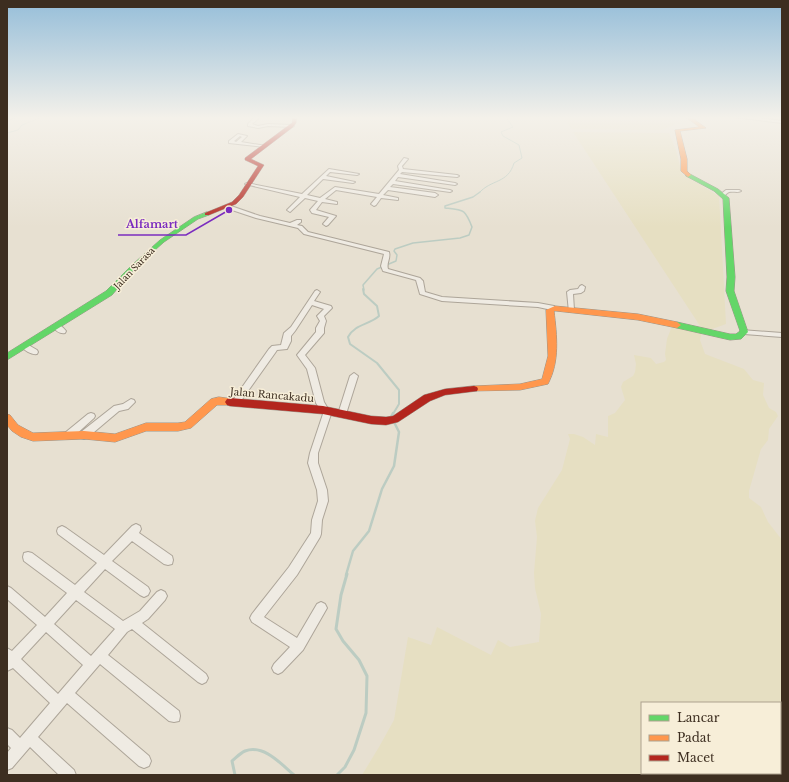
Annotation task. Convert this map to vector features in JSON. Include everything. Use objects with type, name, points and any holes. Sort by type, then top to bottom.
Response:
[{"type":"street","name":"Jalan Sarasa","points":[[7,357],[25,346],[60,329],[115,288],[134,266],[162,241],[196,218],[228,207],[237,201],[261,164],[246,159],[254,153]]},
{"type":"street","points":[[682,153],[684,159],[684,171],[726,198],[731,277],[729,281],[729,290],[744,332]]},
{"type":"street","points":[[374,204],[401,170],[401,165],[406,160]]},
{"type":"street","points":[[290,210],[329,170],[341,169],[358,171],[353,182],[346,190]]},
{"type":"street","points":[[401,170],[458,176]]},
{"type":"street","points":[[396,175],[455,184]]},
{"type":"street","points":[[323,177],[353,182]]},
{"type":"street","points":[[387,188],[432,195],[433,188],[437,181]]},
{"type":"street","points":[[391,182],[450,191]]},
{"type":"street","points":[[247,184],[335,203]]},
{"type":"street","points":[[316,185],[322,186]]},
{"type":"street","points":[[328,187],[396,199]]},
{"type":"street","points":[[326,224],[333,216],[313,211],[321,200],[334,188]]},
{"type":"street","points":[[723,195],[728,192],[739,191]]},
{"type":"street","points":[[228,207],[258,217],[293,225],[306,233],[387,253],[384,266],[385,270],[418,279],[420,281],[422,293],[431,297],[538,305],[552,308],[638,317],[730,337],[738,337],[744,332],[782,335]]},
{"type":"street","points":[[293,225],[299,221]]},
{"type":"street","points":[[571,310],[570,292],[581,291],[582,287]]},
{"type":"street","points":[[235,403],[272,351],[275,348],[284,347],[287,336],[317,292]]},
{"type":"street","points":[[299,646],[256,618],[293,571],[316,534],[317,520],[323,501],[322,490],[314,467],[314,453],[327,414],[323,410],[311,368],[301,356],[320,333],[320,328],[323,321],[320,316],[329,308],[310,302]]},
{"type":"street","name":"Jalan Rancakadu","points":[[7,418],[17,430],[34,438],[84,435],[112,438],[127,435],[133,430],[147,427],[183,427],[192,423],[216,402],[323,410],[371,420],[386,421],[395,419],[427,398],[445,392],[495,387],[520,387],[546,382],[550,375],[552,365],[550,310],[552,308]]},
{"type":"street","points":[[25,346],[34,352]]},
{"type":"street","points":[[342,414],[354,376]]},
{"type":"street","points":[[84,435],[117,408],[125,407],[131,402]]},
{"type":"street","points":[[69,436],[91,416]]},
{"type":"street","points":[[62,530],[103,563],[144,591]]},
{"type":"street","points":[[144,761],[63,698],[9,659],[134,532],[168,560]]},
{"type":"street","points":[[28,557],[75,592],[128,625],[202,678]]},
{"type":"street","points":[[7,592],[45,624],[174,716]]},
{"type":"street","points":[[7,763],[128,625],[148,611],[161,596]]},
{"type":"street","points":[[278,668],[299,646],[321,608]]},
{"type":"street","points":[[7,735],[20,748]]},
{"type":"street","points":[[29,737],[69,775]]},
{"type":"shaded area","points":[[587,153],[677,153],[682,174],[719,196],[726,324],[704,332]]},
{"type":"shaded area","points":[[672,326],[702,332],[700,340],[705,354],[744,369],[753,380],[764,383],[763,395],[769,408],[776,412],[778,416],[769,429],[768,440],[761,449],[749,491],[749,498],[761,507],[768,522],[782,540],[782,775],[362,775],[394,720],[408,637],[431,645],[437,627],[491,655],[498,640],[510,647],[539,642],[541,614],[535,588],[534,573],[537,537],[535,521],[538,508],[562,470],[570,439],[568,434],[583,437],[595,445],[596,434],[608,437],[608,416],[615,413],[625,400],[621,387],[623,382],[633,376],[635,372],[636,364],[634,355],[651,358],[656,364],[666,360],[665,354],[667,339]]},
{"type":"waterway","points":[[479,193],[489,185],[508,175],[514,163],[522,158],[521,153]]},
{"type":"waterway","points":[[364,290],[363,285],[377,269],[396,261],[397,255],[394,251],[395,249],[413,243],[460,238],[469,235],[472,227],[468,217],[460,210],[445,208],[445,206],[473,197],[480,192]]},
{"type":"waterway","points":[[363,289],[364,294],[377,306],[379,316],[358,327],[348,337],[350,344],[377,363],[399,390],[399,404],[393,414]]},
{"type":"waterway","points":[[391,417],[393,413]]},
{"type":"waterway","points":[[346,575],[353,551],[369,531],[382,489],[394,466],[399,432],[394,422]]},
{"type":"waterway","points":[[337,775],[345,767],[354,750],[366,713],[367,676],[359,660],[343,641],[336,629],[341,595],[347,574]]},
{"type":"waterway","points":[[235,775],[232,761],[243,752],[252,750],[259,750],[272,756],[294,775]]},
{"type":"traffic: fast","points":[[677,325],[730,337],[738,337],[744,332],[730,291],[731,277],[726,198],[716,190],[688,175]]},
{"type":"traffic: fast","points":[[7,357],[109,293],[134,266],[162,241],[196,218],[207,214]]},
{"type":"traffic: slow","points":[[683,153],[684,171],[688,175]]},
{"type":"traffic: slow","points":[[474,389],[520,387],[545,382],[549,374],[553,347],[550,310],[555,308],[638,317],[677,325]]},
{"type":"traffic: slow","points":[[7,418],[15,428],[24,434],[33,437],[84,435],[115,438],[146,427],[178,427],[188,425],[214,402],[230,402]]},
{"type":"traffic: jam","points":[[207,214],[234,203],[241,196],[261,165],[247,159],[254,153]]},
{"type":"traffic: jam","points":[[230,402],[323,410],[371,420],[386,421],[395,419],[427,398],[445,392],[474,389]]},
{"type":"place","name":"Alfamart","points":[[229,210]]}]
